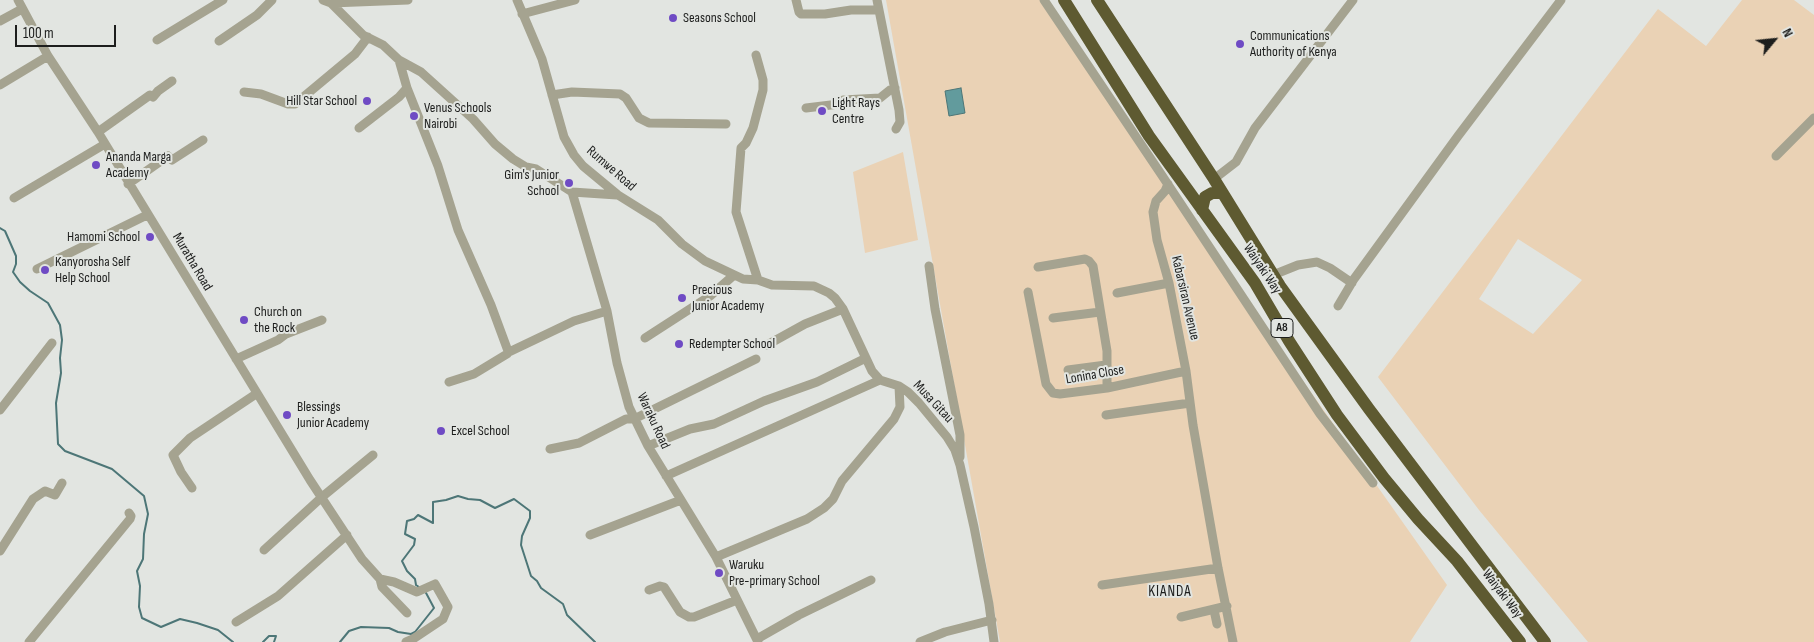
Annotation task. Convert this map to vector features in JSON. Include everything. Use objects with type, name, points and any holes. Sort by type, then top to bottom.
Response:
[{"type":"highway","name":"Waiyaki Way","points":[[1064,0],[1149,136],[1173,180],[1202,210],[1259,290],[1337,414],[1412,512],[1458,561],[1520,642]]},
{"type":"highway","name":"Waiyaki Way","points":[[1097,0],[1214,179],[1274,277],[1363,401],[1546,642]]},
{"type":"highway","points":[[1202,210],[1205,198],[1212,193],[1222,193]]},
{"type":"highway","points":[[1259,290],[1260,283],[1263,280],[1274,277]]},
{"type":"street","points":[[157,40],[223,0]]},
{"type":"street","points":[[219,41],[257,15],[272,0]]},
{"type":"street","points":[[327,2],[404,0]]},
{"type":"street","name":"Rumwe Road","points":[[517,0],[542,59],[564,137],[574,155],[583,166],[618,196],[658,220],[682,244],[705,261],[738,277]]},
{"type":"street","points":[[522,14],[575,0]]},
{"type":"street","points":[[796,0],[798,12],[801,14],[879,10]]},
{"type":"street","points":[[877,0],[900,122],[896,129]]},
{"type":"street","points":[[1044,0],[1173,180],[1320,414],[1373,483]]},
{"type":"street","points":[[1214,179],[1236,162],[1255,128],[1353,0]]},
{"type":"street","points":[[1338,306],[1352,283],[1458,136],[1561,0]]},
{"type":"street","points":[[327,2],[364,35],[382,45],[399,60],[421,72],[473,119],[495,144],[526,167],[536,169],[572,192],[618,196]]},
{"type":"street","points":[[0,21],[20,4]]},
{"type":"street","name":"Muratha Road","points":[[20,4],[48,56],[98,132],[256,394],[362,559],[380,579],[382,587],[406,613]]},
{"type":"street","points":[[244,92],[261,94],[288,104],[295,104],[355,54],[368,37]]},
{"type":"street","points":[[756,55],[763,80],[763,90],[753,128],[741,148],[736,212],[758,280]]},
{"type":"street","points":[[0,85],[48,56]]},
{"type":"street","points":[[399,60],[407,88],[438,166],[458,230],[491,305],[508,352]]},
{"type":"street","points":[[98,132],[150,95],[153,97],[172,81]]},
{"type":"street","points":[[359,128],[399,97],[407,88]]},
{"type":"street","points":[[806,108],[838,104],[843,100],[880,98],[894,88]]},
{"type":"street","points":[[552,95],[572,92],[620,94],[626,98],[639,118],[649,123],[726,124]]},
{"type":"street","points":[[1776,156],[1814,118]]},
{"type":"street","points":[[128,184],[168,156],[172,160],[203,140]]},
{"type":"street","points":[[14,198],[105,144]]},
{"type":"street","name":"Kabarsiran Avenue","points":[[1173,180],[1156,201],[1153,212],[1157,240],[1169,283],[1186,371],[1218,568],[1234,642]]},
{"type":"street","name":"Waraku Road","points":[[572,192],[607,311],[617,363],[629,407],[648,446],[716,557],[758,641]]},
{"type":"street","points":[[37,270],[147,215]]},
{"type":"street","points":[[1038,267],[1080,259],[1089,261],[1093,266],[1107,352],[1108,388]]},
{"type":"street","points":[[1274,277],[1298,265],[1317,262],[1352,283]]},
{"type":"street","points":[[929,266],[960,435],[960,465]]},
{"type":"street","points":[[645,338],[738,277],[758,280],[772,285],[814,286],[835,298],[843,310],[872,372],[880,380],[666,476]]},
{"type":"street","points":[[1117,293],[1169,283]]},
{"type":"street","name":"Lonina Close","points":[[1028,292],[1048,389],[1053,393],[1060,394],[1108,388],[1186,371]]},
{"type":"street","points":[[767,345],[805,324],[843,310]]},
{"type":"street","points":[[449,382],[474,374],[508,352],[574,321],[607,311]]},
{"type":"street","points":[[1053,318],[1100,312]]},
{"type":"street","points":[[236,359],[278,340],[286,334],[322,320]]},
{"type":"street","points":[[0,410],[52,343]]},
{"type":"street","points":[[648,446],[690,429],[714,424],[764,400],[817,382],[866,358]]},
{"type":"street","points":[[550,449],[579,443],[626,418],[634,419],[756,359]]},
{"type":"street","points":[[1068,370],[1106,365]]},
{"type":"street","name":"Musa Gitau","points":[[880,380],[899,386],[919,403],[947,437],[955,450],[974,527],[992,620],[994,642]]},
{"type":"street","points":[[716,557],[807,519],[824,508],[833,499],[842,481],[894,419],[900,407],[899,386]]},
{"type":"street","points":[[192,488],[181,472],[173,455],[190,438],[256,394]]},
{"type":"street","points":[[1106,415],[1190,403]]},
{"type":"street","points":[[264,550],[322,497],[373,455]]},
{"type":"street","points":[[0,551],[33,499],[45,491],[55,495],[62,483]]},
{"type":"street","points":[[590,535],[681,500]]},
{"type":"street","points":[[29,642],[130,519],[131,516],[128,513]]},
{"type":"street","points":[[236,622],[278,596],[347,535]]},
{"type":"street","points":[[1102,585],[1218,568]]},
{"type":"street","points":[[380,579],[394,582],[417,592],[435,584],[448,607],[443,619],[406,642]]},
{"type":"street","points":[[758,641],[799,615],[871,580]]},
{"type":"street","points":[[649,590],[660,586],[664,587],[680,612],[689,617],[694,617],[737,600]]},
{"type":"street","points":[[1181,617],[1227,606]]},
{"type":"street","points":[[1214,610],[1217,624]]},
{"type":"street","points":[[920,642],[945,632],[992,620]]},
{"type":"street","points":[[945,632],[948,642]]},
{"type":"shaded area","points":[[886,0],[1048,0],[1176,201],[1447,585],[1410,642],[1000,642]]},
{"type":"shaded area","points":[[1742,0],[1794,0],[1814,15],[1814,642],[1588,642],[1479,510],[1378,377],[1658,9],[1706,46]],"holes":[[[1518,239],[1582,280],[1533,334],[1479,299]]]},
{"type":"shaded area","points":[[903,152],[918,240],[865,253],[853,172]]},
{"type":"water","points":[[961,88],[965,113],[949,116],[945,91]]},
{"type":"waterway","points":[[0,228],[5,231],[16,256],[13,272],[30,291],[48,303],[60,325],[62,340],[61,373],[56,403],[58,444],[65,451],[112,469],[144,496],[148,514],[144,534],[143,559],[137,571],[140,586],[139,607],[142,618],[161,627],[180,619],[197,623],[218,630],[233,642]]},
{"type":"waterway","points":[[419,587],[402,561],[414,545],[415,539],[405,534],[407,521],[414,519],[418,515],[433,523],[433,502],[458,496],[480,500],[495,508],[514,499],[530,511],[530,518],[522,536],[521,545],[531,576],[541,588],[563,604],[567,615],[595,642]]},
{"type":"waterway","points":[[340,642],[349,631],[361,627],[389,628],[411,634],[415,632],[434,608],[425,591]]},
{"type":"waterway","points":[[263,642],[269,636],[276,636],[274,642]]},
{"type":"place","name":"Seasons School","points":[[673,18]]},
{"type":"place","name":"Communications Authority of Kenya","points":[[1240,44]]},
{"type":"place","name":"Hill Star School","points":[[367,101]]},
{"type":"place","name":"Light Rays Centre","points":[[822,111]]},
{"type":"place","name":"Venus Schools Nairobi","points":[[414,116]]},
{"type":"place","name":"Ananda Marga Academy","points":[[96,165]]},
{"type":"place","name":"Gim's Junior School","points":[[569,183]]},
{"type":"place","name":"Hamomi School","points":[[150,237]]},
{"type":"place","name":"Kanyorosha Self Help School","points":[[45,270]]},
{"type":"place","name":"Precious Junior Academy","points":[[682,298]]},
{"type":"place","name":"Church on the Rock","points":[[244,320]]},
{"type":"place","name":"Redempter School","points":[[679,344]]},
{"type":"place","name":"Blessings Junior Academy","points":[[287,415]]},
{"type":"place","name":"Excel School","points":[[441,431]]},
{"type":"place","name":"Waruku Pre-primary School","points":[[719,573]]},
{"type":"district","name":"KIANDA","points":[[1170,592]]}]
